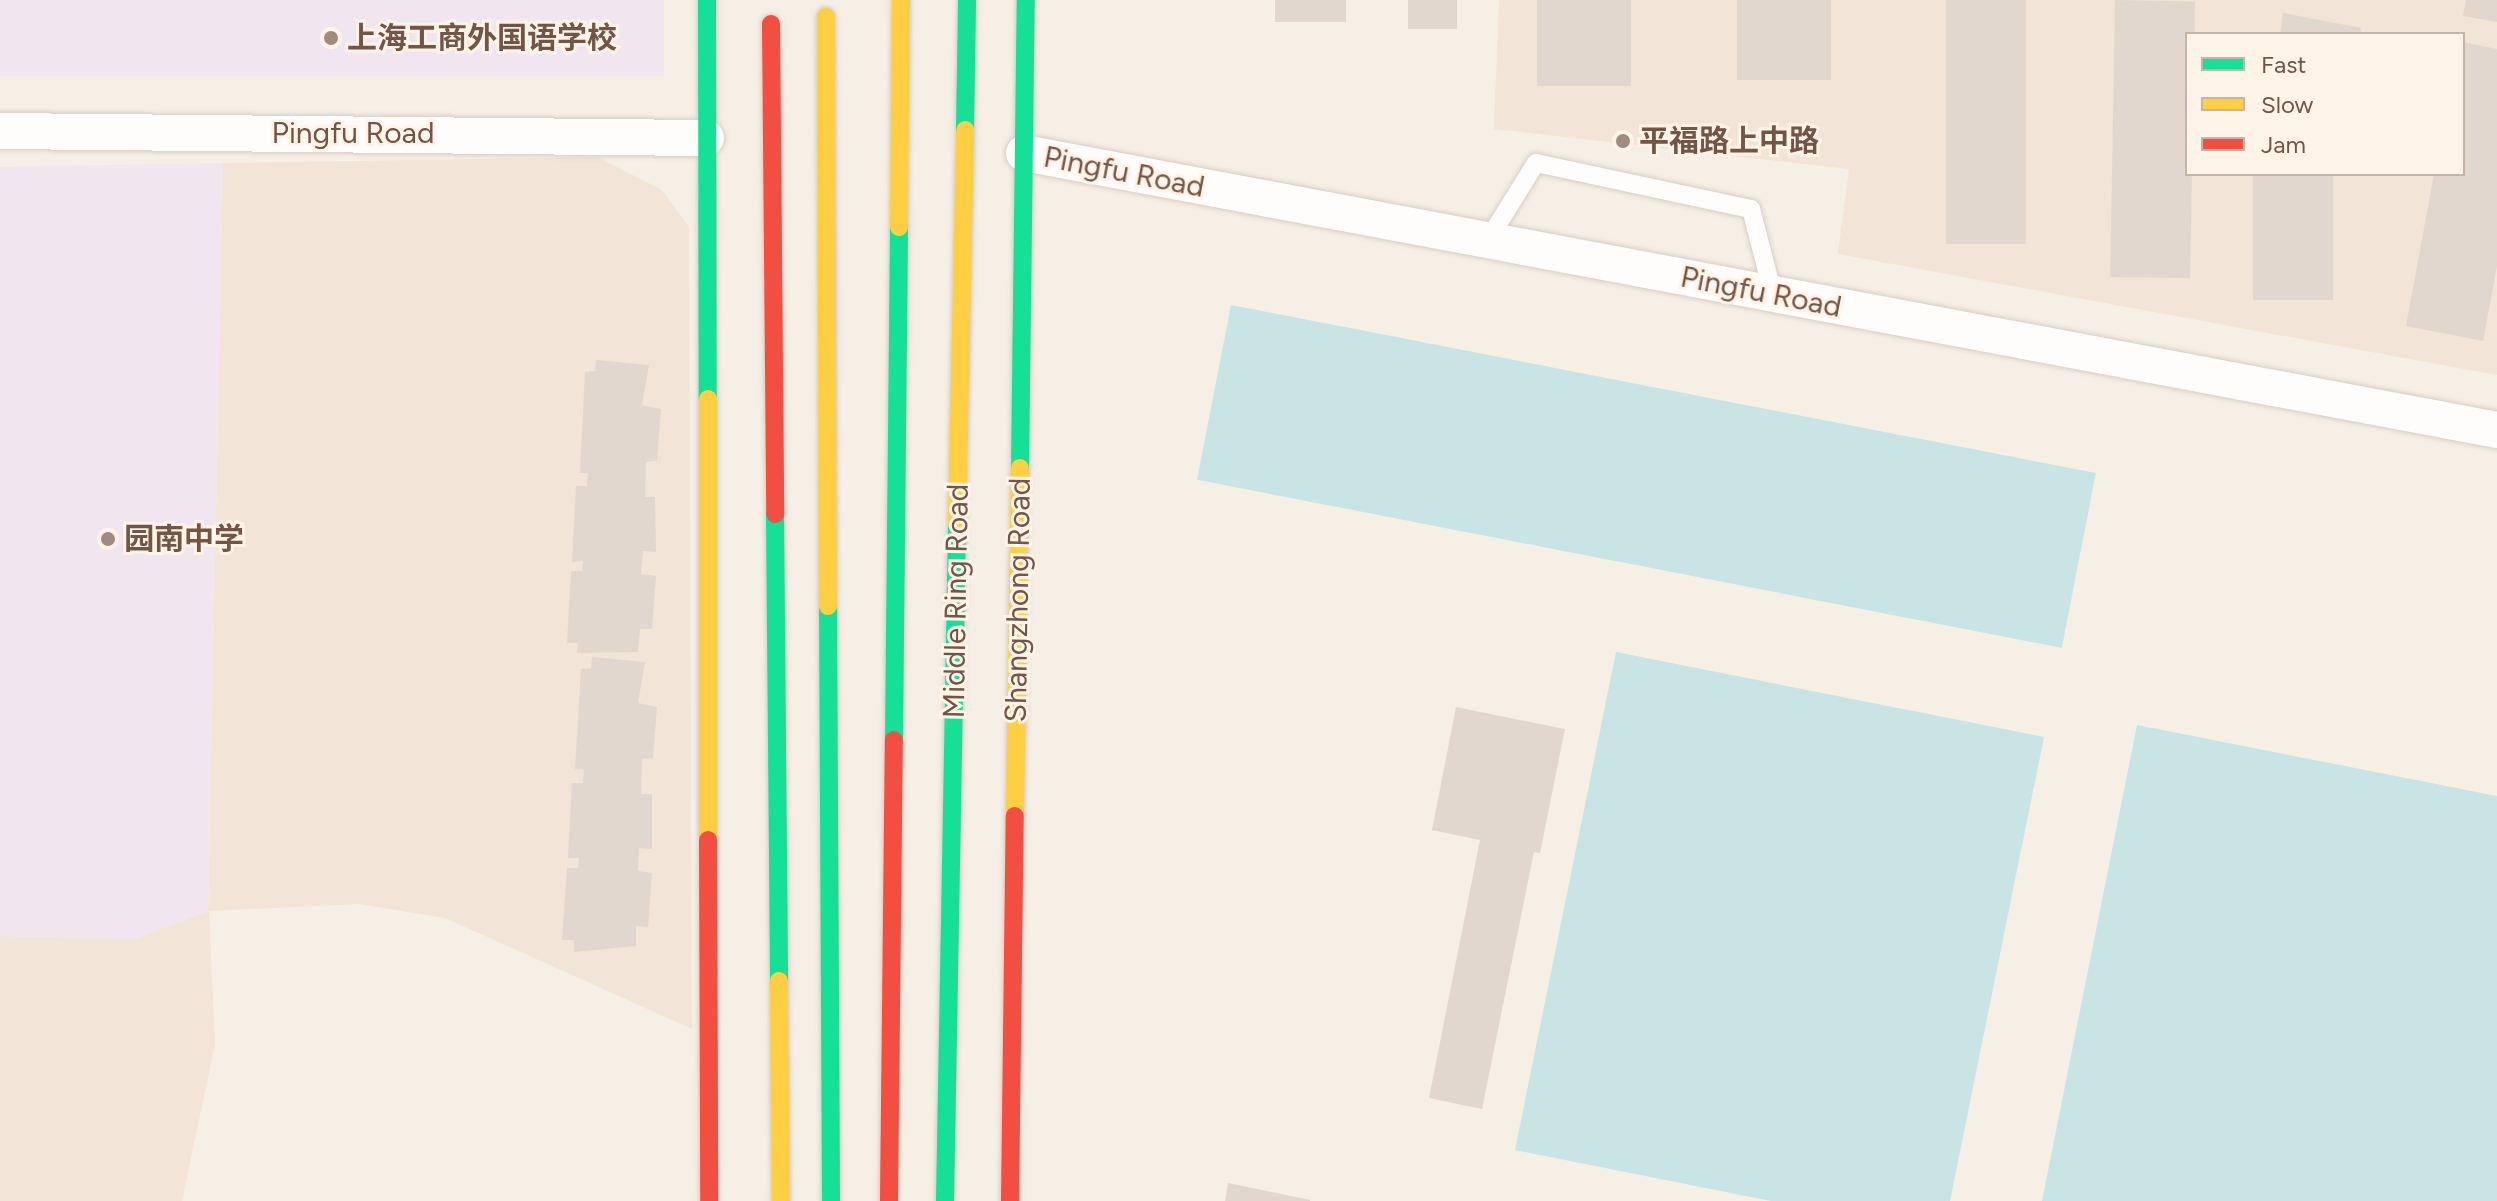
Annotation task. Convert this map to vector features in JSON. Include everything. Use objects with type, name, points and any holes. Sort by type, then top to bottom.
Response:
[{"type":"main road","points":[[707,0],[709,1201]]},
{"type":"main road","name":"Middle Ring Road","points":[[889,1201],[901,0]]},
{"type":"main road","name":"Middle Ring Road","points":[[945,1201],[967,0]]},
{"type":"main road","name":"Shangzhong Road","points":[[1010,1201],[1026,0]]},
{"type":"main road","points":[[826,17],[831,1201]]},
{"type":"main road","points":[[771,24],[781,1201]]},
{"type":"main road","points":[[954,685],[966,1138]]},
{"type":"street","name":"Pingfu Road","points":[[0,131],[706,138]]},
{"type":"street","name":"Pingfu Road","points":[[1024,153],[2497,430]]},
{"type":"lane","points":[[1488,240],[1536,163],[1751,209],[1773,294]]},
{"type":"shaded area","name":"上海工商外国语学校","points":[[0,0],[664,0],[664,76],[0,76]]},
{"type":"shaded area","points":[[1499,0],[2497,0],[2497,375],[1838,254],[1849,169],[1494,129]]},
{"type":"shaded area","points":[[597,157],[662,190],[689,227],[692,1029],[445,918],[358,904],[209,911],[215,1044],[182,1201],[0,1201],[0,936],[135,939],[208,911],[223,163]]},
{"type":"shaded area","name":"园南中学","points":[[223,163],[208,911],[135,939],[0,936],[0,167]]},
{"type":"water","points":[[1231,305],[2096,473],[2062,648],[1197,480]]},
{"type":"water","points":[[1616,652],[2044,737],[1950,1201],[1771,1201],[1515,1150]]},
{"type":"water","points":[[2137,725],[2497,796],[2497,1201],[2042,1201]]},
{"type":"building","points":[[1275,0],[1346,0],[1346,22],[1275,22]]},
{"type":"building","points":[[1408,0],[1457,0],[1457,29],[1408,29]]},
{"type":"building","points":[[1537,0],[1631,0],[1631,86],[1537,86]]},
{"type":"building","points":[[1737,0],[1831,0],[1831,80],[1737,80]]},
{"type":"building","points":[[1946,0],[2026,0],[2026,244],[1946,244]]},
{"type":"building","points":[[2115,0],[2195,1],[2194,32],[2185,32],[2185,176],[2192,176],[2190,278],[2110,277]]},
{"type":"building","points":[[2466,0],[2497,0],[2497,22],[2463,16]]},
{"type":"building","points":[[2283,13],[2361,28],[2360,32],[2280,32]]},
{"type":"building","points":[[2465,42],[2497,49],[2497,266],[2483,341],[2406,326],[2434,176],[2465,176]]},
{"type":"building","points":[[2253,176],[2333,176],[2333,300],[2253,300]]},
{"type":"building","points":[[596,360],[649,365],[642,405],[661,409],[657,461],[646,462],[645,497],[655,497],[656,552],[643,551],[641,574],[656,576],[652,629],[640,629],[638,652],[577,653],[578,643],[567,643],[571,571],[582,571],[583,561],[572,562],[576,486],[587,486],[588,473],[580,473],[585,372],[595,371]]},
{"type":"building","points":[[592,657],[645,662],[638,703],[657,707],[653,758],[642,759],[641,794],[652,794],[652,849],[639,848],[638,871],[652,873],[648,927],[636,926],[636,946],[574,952],[574,940],[562,940],[567,868],[578,868],[579,858],[568,858],[572,783],[583,783],[584,770],[575,769],[581,669],[591,668]]},
{"type":"building","points":[[1456,707],[1565,729],[1540,853],[1534,852],[1482,1109],[1429,1098],[1480,840],[1432,830]]},
{"type":"building","points":[[1228,1183],[1310,1200],[1310,1201],[1225,1201]]},
{"type":"traffic: fast","points":[[707,0],[708,399]]},
{"type":"traffic: fast","points":[[965,130],[967,0]]},
{"type":"traffic: fast","points":[[1020,468],[1026,0]]},
{"type":"traffic: fast","points":[[894,740],[899,227]]},
{"type":"traffic: fast","points":[[775,514],[779,981]]},
{"type":"traffic: fast","points":[[945,1201],[957,524]]},
{"type":"traffic: fast","points":[[828,606],[831,1201]]},
{"type":"traffic: slow","points":[[899,227],[901,0]]},
{"type":"traffic: slow","points":[[826,17],[828,606]]},
{"type":"traffic: slow","points":[[957,524],[965,130]]},
{"type":"traffic: slow","points":[[708,399],[708,840]]},
{"type":"traffic: slow","points":[[1015,816],[1020,468]]},
{"type":"traffic: slow","points":[[779,981],[781,1201]]},
{"type":"traffic: jam","points":[[771,24],[775,514]]},
{"type":"traffic: jam","points":[[889,1201],[894,740]]},
{"type":"traffic: jam","points":[[1010,1201],[1015,816]]},
{"type":"traffic: jam","points":[[708,840],[709,1201]]},
{"type":"place","name":"上海工商外国语学校","points":[[331,38]]},
{"type":"place","name":"平福路上中路","points":[[1623,141]]},
{"type":"place","name":"园南中学","points":[[108,539]]}]
